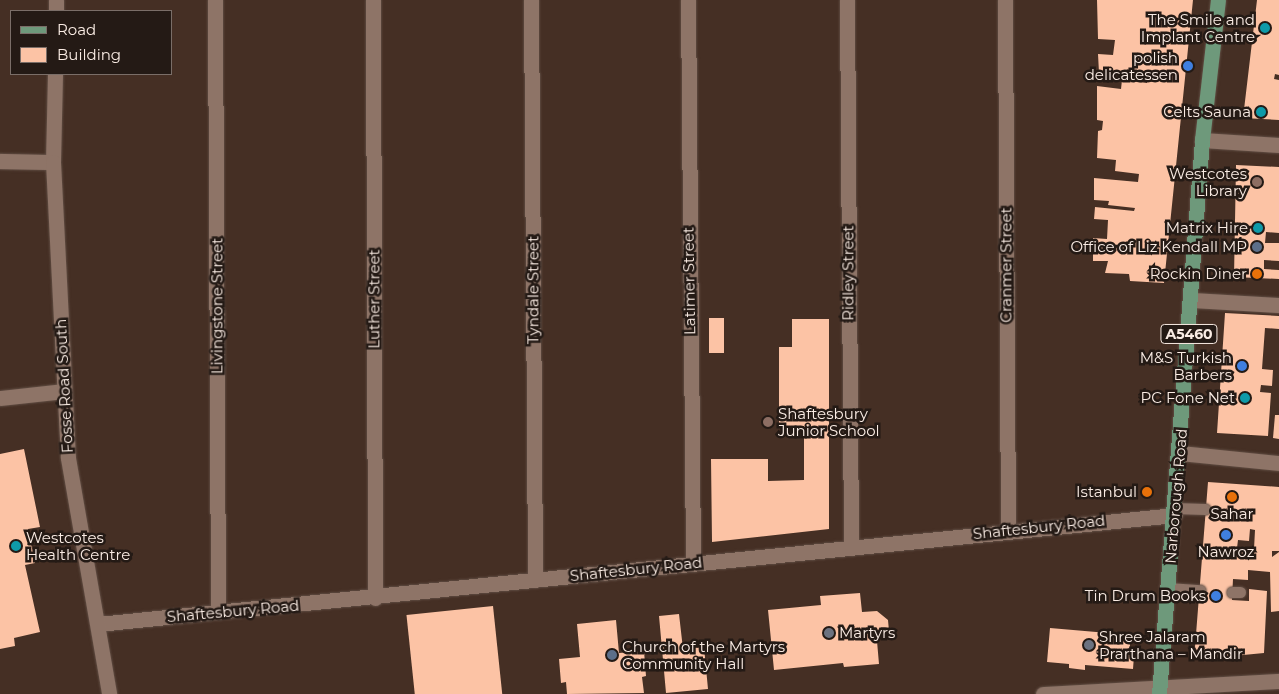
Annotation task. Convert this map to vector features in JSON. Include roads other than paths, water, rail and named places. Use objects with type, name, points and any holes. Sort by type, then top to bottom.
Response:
[{"type":"main road","name":"Narborough Road","points":[[1159,691],[1180,453],[1202,140],[1218,0]]},
{"type":"street","name":"Livingstone Street","points":[[215,0],[218,612]]},
{"type":"street","name":"Luther Street","points":[[373,0],[375,598]]},
{"type":"street","name":"Tyndale Street","points":[[531,0],[535,580]]},
{"type":"street","name":"Latimer Street","points":[[688,0],[693,563]]},
{"type":"street","name":"Ridley Street","points":[[847,0],[851,546]]},
{"type":"street","name":"Cranmer Street","points":[[1004,0],[1008,531]]},
{"type":"street","name":"Fosse Road South","points":[[54,75],[53,162],[69,467],[109,694]]},
{"type":"street","points":[[1202,140],[1279,145]]},
{"type":"street","points":[[0,161],[53,162]]},
{"type":"street","points":[[1191,300],[1279,305]]},
{"type":"street","points":[[0,398],[64,391]]},
{"type":"street","points":[[1180,453],[1279,463]]},
{"type":"street","name":"Shaftesbury Road","points":[[98,624],[375,598],[851,546],[1008,531],[1174,511]]},
{"type":"street","points":[[1043,694],[1159,691],[1279,681]]},
{"type":"lane","points":[[1174,511],[1205,509]]},
{"type":"lane","points":[[1168,588],[1200,590]]},
{"type":"place","name":"The Smile and Implant Centre","points":[[1265,28]]},
{"type":"place","name":"polish delicatessen","points":[[1188,66]]},
{"type":"place","name":"Celts Sauna","points":[[1261,112]]},
{"type":"place","name":"Westcotes Library","points":[[1257,182]]},
{"type":"place","name":"Matrix Hire","points":[[1258,228]]},
{"type":"place","name":"Office of Liz Kendall MP","points":[[1257,247]]},
{"type":"place","name":"Rockin Diner","points":[[1257,274]]},
{"type":"place","name":"M&S Turkish Barbers","points":[[1242,366]]},
{"type":"place","name":"PC Fone Net","points":[[1245,398]]},
{"type":"place","name":"Shaftesbury Junior School","points":[[768,422]]},
{"type":"place","name":"Istanbul","points":[[1147,492]]},
{"type":"place","name":"Sahar","points":[[1232,497]]},
{"type":"place","name":"Nawroz","points":[[1226,535]]},
{"type":"place","name":"Westcotes Health Centre","points":[[16,546]]},
{"type":"place","name":"Tin Drum Books","points":[[1216,596]]},
{"type":"place","name":"Martyrs","points":[[829,633]]},
{"type":"place","name":"Shree Jalaram Prarthana – Mandir","points":[[1089,645]]},
{"type":"place","name":"Church of the Martyrs Community Hall","points":[[612,655]]}]
